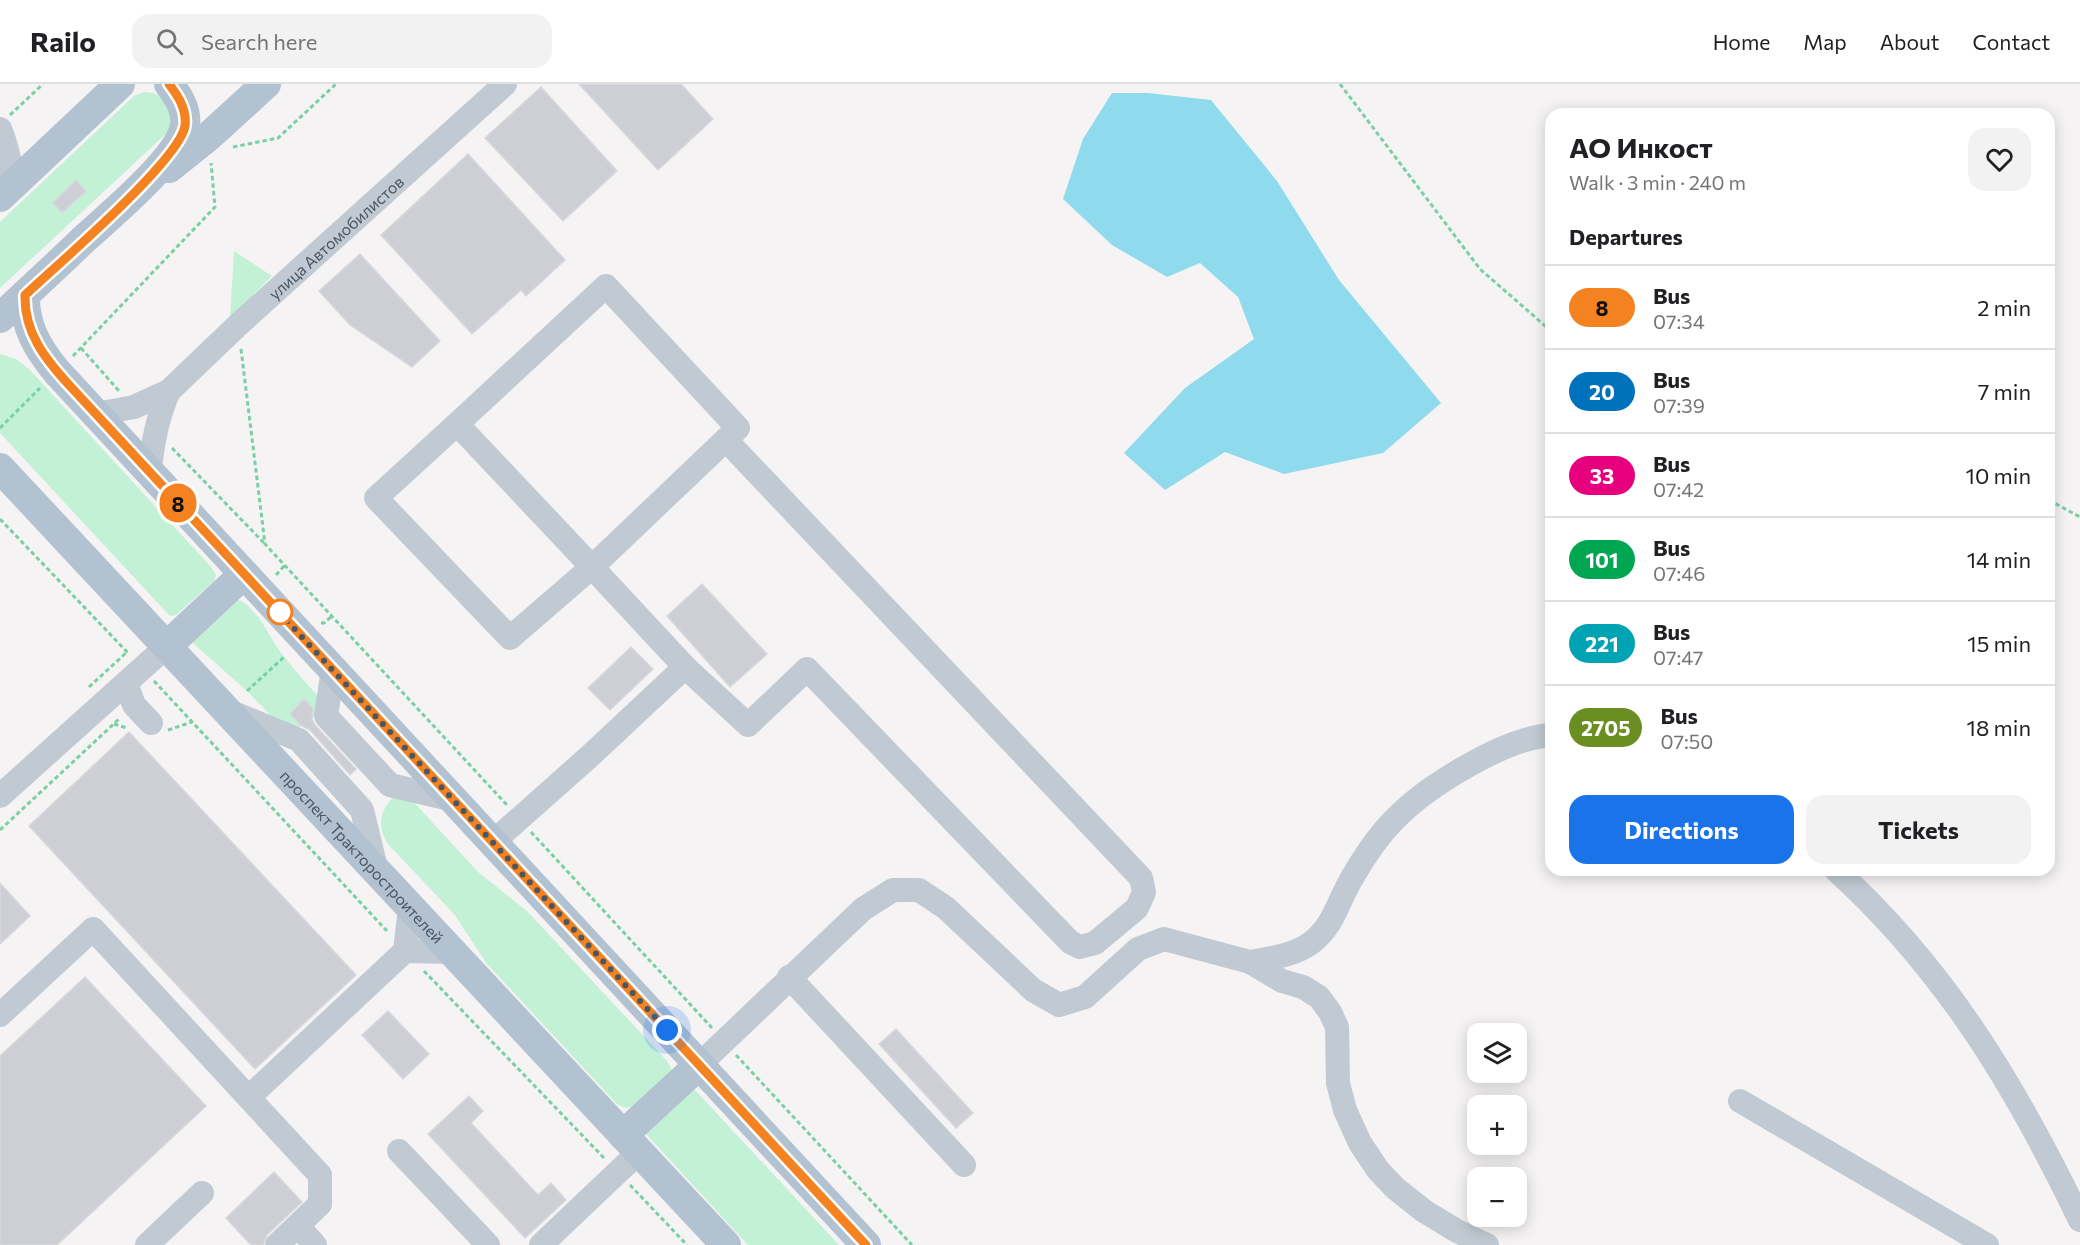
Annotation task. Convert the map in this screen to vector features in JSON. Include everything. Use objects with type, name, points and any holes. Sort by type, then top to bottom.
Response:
[{"type":"main road","points":[[5,192],[120,84]]},
{"type":"main road","points":[[0,318],[136,190],[170,154],[181,138],[185,125],[184,111],[179,98],[169,84]]},
{"type":"main road","points":[[136,190],[202,143],[266,84]]},
{"type":"main road","points":[[25,295],[26,317],[36,342],[57,372],[866,1245]]},
{"type":"main road","name":"проспект Тракторостроителей","points":[[0,468],[167,646],[237,700],[378,872],[726,1245]]},
{"type":"main road","points":[[167,646],[244,574]]},
{"type":"main road","points":[[631,1144],[699,1065]]},
{"type":"street","name":"улица Автомобилистов","points":[[96,414],[134,407],[169,391],[238,325],[505,84]]},
{"type":"street","points":[[4,122],[12,169],[5,192]]},
{"type":"street","points":[[606,286],[738,428],[726,440],[592,567],[510,639],[376,498],[606,286]]},
{"type":"street","name":"улица Автомобилистов","points":[[150,472],[159,412],[169,391]]},
{"type":"street","points":[[458,424],[685,667],[748,725],[807,669],[1070,942],[1080,947],[1095,943],[1137,908],[1144,892],[1141,878],[726,440]]},
{"type":"street","points":[[0,796],[136,687],[167,646]]},
{"type":"street","points":[[493,842],[685,667]]},
{"type":"street","points":[[299,740],[326,716],[333,669]]},
{"type":"street","points":[[136,687],[151,723]]},
{"type":"street","points":[[237,700],[299,740],[362,810],[378,872]]},
{"type":"street","points":[[326,716],[390,785],[454,800]]},
{"type":"street","points":[[1250,962],[1288,954],[1310,943],[1326,929],[1350,879],[1370,849],[1396,818],[1431,789],[1474,763],[1513,744],[1545,736]]},
{"type":"street","points":[[362,810],[390,785]]},
{"type":"street","points":[[1842,876],[1900,934],[1932,971],[1968,1022],[2008,1081],[2045,1148],[2080,1220]]},
{"type":"street","points":[[699,1065],[863,909],[893,890],[919,890],[946,908],[1033,990],[1059,1005],[1085,997],[1138,949],[1164,939],[1250,962],[1282,981],[1303,987],[1319,998],[1330,1012],[1337,1027],[1338,1083],[1345,1110],[1360,1143],[1378,1170],[1395,1188],[1424,1211],[1457,1231],[1487,1245]]},
{"type":"street","points":[[249,1097],[406,951],[410,907]]},
{"type":"street","points":[[0,1015],[93,929],[320,1175],[320,1204],[277,1245]]},
{"type":"street","points":[[406,951],[452,952]]},
{"type":"street","points":[[789,977],[964,1165]]},
{"type":"street","points":[[1740,1101],[1987,1245]]},
{"type":"street","points":[[541,1245],[631,1144]]},
{"type":"street","points":[[399,1151],[488,1245]]},
{"type":"street","points":[[147,1245],[202,1193]]},
{"type":"street","points":[[297,1226],[315,1245]]},
{"type":"path","points":[[4,122],[43,84]]},
{"type":"path","points":[[233,147],[278,138],[336,84]]},
{"type":"path","points":[[1340,84],[1480,269],[1545,326]]},
{"type":"path","points":[[73,356],[215,207],[211,160]]},
{"type":"path","points":[[238,325],[265,544]]},
{"type":"path","points":[[81,348],[124,397]]},
{"type":"path","points":[[0,428],[44,385]]},
{"type":"path","points":[[171,447],[265,544],[513,811]]},
{"type":"path","points":[[2055,503],[2080,517]]},
{"type":"path","points":[[0,519],[131,656]]},
{"type":"path","points":[[237,700],[284,657]]},
{"type":"path","points":[[0,831],[136,687],[406,951],[611,1166]]},
{"type":"path","points":[[526,826],[714,1031]]},
{"type":"path","points":[[734,1053],[912,1245]]},
{"type":"path","points":[[630,1185],[687,1245]]},
{"type":"green space","points":[[144,92],[157,95],[164,101],[172,122],[168,132],[0,288],[0,222],[134,96]]},
{"type":"green space","points":[[234,251],[272,276],[230,318]]},
{"type":"green space","points":[[0,354],[16,359],[29,369],[212,568],[216,575],[214,581],[176,615],[168,614],[0,433]]},
{"type":"green space","points":[[235,598],[251,608],[285,658],[322,701],[322,711],[299,727],[282,727],[191,639]]},
{"type":"green space","points":[[394,796],[409,797],[478,872],[528,912],[667,1061],[672,1070],[635,1106],[625,1108],[617,1104],[487,964],[454,914],[387,843],[381,824],[383,813]]},
{"type":"green space","points":[[689,1087],[695,1090],[839,1245],[748,1245],[644,1130]]},
{"type":"water","points":[[1112,93],[1148,93],[1211,100],[1277,181],[1339,280],[1441,403],[1383,453],[1284,474],[1225,452],[1165,490],[1124,453],[1185,388],[1254,339],[1238,297],[1200,263],[1167,277],[1112,245],[1063,199],[1083,139]]},
{"type":"building","points":[[579,84],[681,84],[713,119],[658,170]]},
{"type":"building","points":[[541,87],[617,171],[563,221],[485,138]]},
{"type":"building","points":[[468,154],[565,260],[526,296],[521,290],[472,334],[381,235]]},
{"type":"building","points":[[76,180],[86,191],[62,213],[53,203]]},
{"type":"building","points":[[360,254],[440,341],[412,367],[350,325],[319,291]]},
{"type":"building","points":[[702,584],[767,654],[730,687],[667,616]]},
{"type":"building","points":[[631,647],[653,669],[610,710],[588,688]]},
{"type":"building","points":[[304,699],[313,708],[312,720],[315,725],[356,769],[350,775],[310,730],[300,725],[290,714]]},
{"type":"building","points":[[129,732],[356,975],[255,1069],[29,826]]},
{"type":"building","points":[[0,883],[30,916],[0,944]]},
{"type":"building","points":[[85,977],[206,1106],[57,1245],[0,1245],[0,1056]]},
{"type":"building","points":[[388,1011],[429,1054],[403,1079],[362,1035]]},
{"type":"building","points":[[896,1029],[973,1113],[956,1128],[879,1044]]},
{"type":"building","points":[[469,1096],[483,1111],[471,1123],[538,1195],[551,1183],[566,1200],[525,1238],[428,1134]]},
{"type":"building","points":[[274,1172],[302,1202],[267,1235],[263,1245],[251,1245],[226,1218]]},
{"type":"bus line","name":"8","points":[[169,84],[179,98],[184,111],[185,125],[181,138],[170,154],[136,190],[25,295],[28,324],[36,342],[57,372],[866,1245]]},
{"type":"route","points":[[280,612],[276,609],[667,1030]]}]
